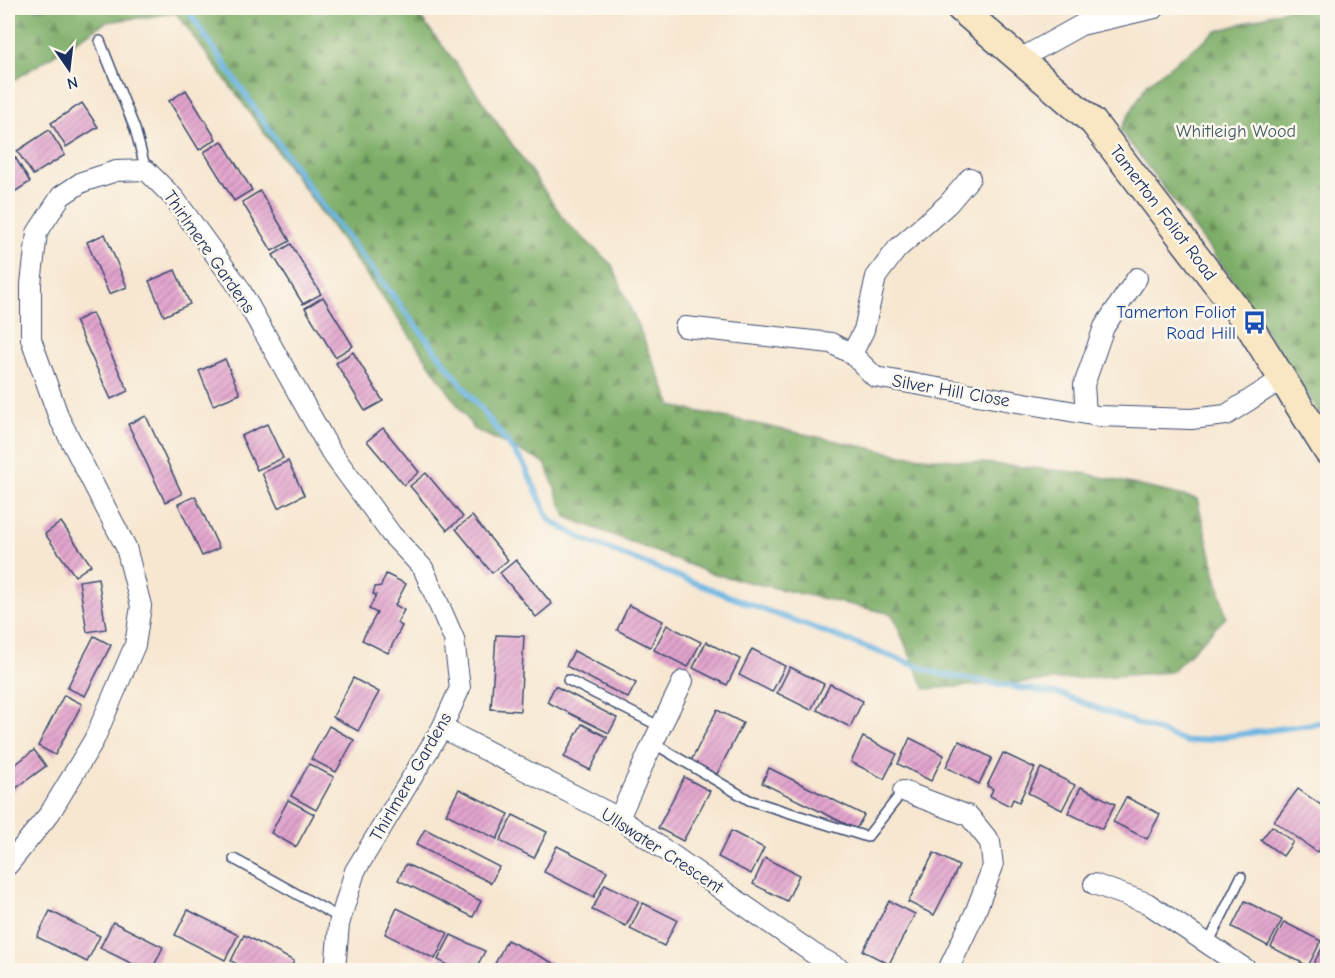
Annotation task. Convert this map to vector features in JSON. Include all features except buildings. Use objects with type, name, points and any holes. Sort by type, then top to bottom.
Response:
[{"type":"main road","name":"Tamerton Foliot Road","points":[[960,8],[1093,122],[1250,327],[1328,452]]},
{"type":"street","points":[[1020,59],[1081,24],[1155,8]]},
{"type":"street","points":[[8,865],[50,813],[94,740],[135,645],[141,606],[126,547],[59,418],[30,339],[31,284],[37,233],[61,196],[82,182],[116,171],[146,170]]},
{"type":"street","name":"Thirlmere Gardens","points":[[146,170],[174,198],[238,286],[331,452],[391,534],[423,568],[454,639],[460,688],[442,729],[355,871],[340,918],[335,970]]},
{"type":"street","points":[[852,354],[864,330],[876,277],[897,249],[948,204],[970,178]]},
{"type":"street","points":[[1086,414],[1084,385],[1104,327],[1137,278]]},
{"type":"street","name":"Silver Hill Close","points":[[685,327],[831,343],[852,354],[875,377],[1098,416],[1191,419],[1227,415],[1282,379]]},
{"type":"street","points":[[619,818],[683,681]]},
{"type":"street","name":"Ullswater Crescent","points":[[442,729],[619,818],[814,954],[842,970]]},
{"type":"street","points":[[903,791],[969,816],[990,842],[993,866],[975,913],[948,970]]},
{"type":"street","points":[[1094,884],[1147,903],[1247,970]]},
{"type":"lane","points":[[100,41],[135,129],[146,170]]},
{"type":"lane","points":[[568,680],[657,735],[749,800],[867,837],[903,791]]},
{"type":"lane","points":[[234,859],[340,918]]},
{"type":"lane","points":[[1208,944],[1241,877]]},
{"type":"green space","points":[[8,8],[413,8],[455,62],[566,222],[612,265],[672,406],[902,455],[1083,473],[1197,499],[1226,617],[1171,672],[925,689],[892,614],[713,574],[566,517],[545,463],[474,429],[406,330],[176,13],[106,22],[8,84]]},
{"type":"green space","name":"Whitleigh Wood","points":[[1291,8],[1327,8],[1327,425],[1228,273],[1120,130],[1147,84],[1215,32]]},
{"type":"waterway","points":[[186,8],[312,192],[523,463],[550,520],[582,539],[939,674],[1063,695],[1187,742],[1328,722]]},
{"type":"place","name":"Tamerton Foliot Road Hill","points":[[1254,322]]}]
